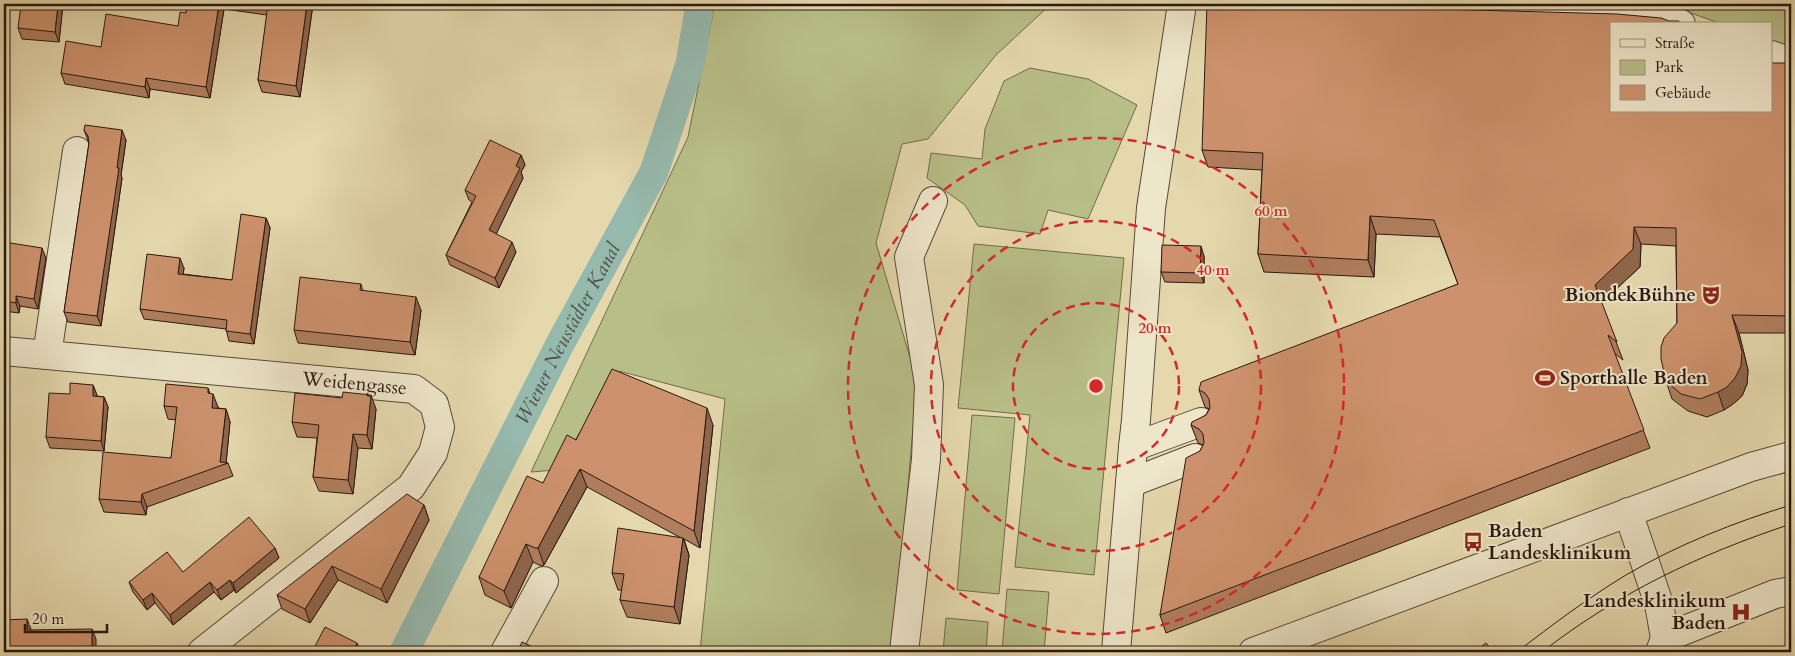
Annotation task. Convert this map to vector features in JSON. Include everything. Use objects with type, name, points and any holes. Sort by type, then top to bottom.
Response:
[{"type":"street","points":[[1116,652],[1136,420],[1151,208],[1182,4]]},
{"type":"street","points":[[1505,4],[1676,22]]},
{"type":"street","points":[[1772,55],[1791,62]]},
{"type":"street","points":[[47,355],[77,151]]},
{"type":"street","points":[[904,652],[926,459],[928,385],[909,257],[933,201]]},
{"type":"street","name":"Weidengasse","points":[[4,350],[414,388],[434,404],[440,427],[433,453],[411,487],[202,652]]},
{"type":"street","points":[[1133,447],[1201,422]]},
{"type":"street","points":[[1253,652],[1750,466],[1791,456]]},
{"type":"street","points":[[1130,483],[1195,458]]},
{"type":"street","points":[[1628,512],[1659,604],[1662,645],[1775,594],[1791,591]]},
{"type":"street","points":[[506,652],[544,581]]},
{"type":"green space","points":[[715,4],[1051,4],[996,55],[928,139],[902,144],[876,243],[917,381],[894,652],[700,652],[725,399],[619,371],[556,470],[531,472],[688,137]]},
{"type":"green space","points":[[1642,4],[1791,4],[1791,48],[1772,41],[1772,22],[1716,22],[1671,6]]},
{"type":"green space","points":[[1030,68],[1088,79],[1137,105],[1088,219],[1048,210],[1040,234],[978,226],[965,205],[927,178],[931,153],[982,159],[985,129],[1004,81]]},
{"type":"green space","points":[[974,244],[1124,258],[1094,575],[1015,567],[1030,415],[958,408]]},
{"type":"green space","points":[[972,415],[1015,418],[999,594],[957,590]]},
{"type":"green space","points":[[1007,589],[1049,592],[1044,652],[1002,652]]},
{"type":"green space","points":[[946,618],[988,622],[986,652],[943,652]]},
{"type":"building","points":[[21,4],[58,4],[55,32],[18,28]]},
{"type":"building","points":[[187,4],[219,4],[206,87],[146,78],[145,87],[61,73],[66,41],[101,47],[106,14],[178,26],[180,12],[186,13]]},
{"type":"building","points":[[268,4],[307,4],[296,86],[258,80]]},
{"type":"building","points":[[1207,4],[1437,4],[1437,9],[1617,14],[1679,21],[1610,22],[1610,112],[1772,112],[1772,63],[1791,63],[1791,316],[1732,315],[1742,352],[1741,366],[1735,378],[1727,387],[1700,399],[1681,394],[1666,381],[1661,359],[1661,347],[1664,338],[1677,323],[1676,228],[1634,227],[1633,249],[1595,285],[1617,342],[1608,335],[1644,430],[1160,615],[1186,458],[1200,451],[1204,443],[1203,434],[1199,429],[1191,425],[1192,422],[1206,415],[1210,408],[1209,399],[1205,393],[1199,390],[1201,382],[1458,284],[1434,220],[1370,216],[1368,260],[1258,254],[1263,153],[1202,150]]},
{"type":"building","points":[[85,125],[122,130],[117,168],[119,168],[97,316],[64,312],[89,143],[88,136],[84,130]]},
{"type":"building","points":[[490,140],[521,155],[516,166],[520,168],[489,230],[512,242],[495,278],[446,255],[476,196],[465,190]]},
{"type":"building","points":[[241,214],[266,218],[250,334],[226,331],[227,320],[140,309],[147,254],[180,258],[178,274],[232,280]]},
{"type":"building","points":[[4,242],[42,248],[34,299],[16,296],[16,303],[4,301]]},
{"type":"building","points":[[1162,245],[1201,246],[1200,273],[1161,272]]},
{"type":"building","points":[[300,277],[361,284],[360,290],[416,297],[410,342],[294,330]]},
{"type":"building","points":[[612,369],[707,408],[694,531],[580,469],[538,548],[526,544],[504,591],[479,577],[527,476],[543,483],[567,435],[576,440]]},
{"type":"building","points":[[70,383],[93,385],[93,396],[104,397],[101,441],[46,437],[49,393],[70,394]]},
{"type":"building","points":[[166,384],[208,388],[208,393],[213,394],[212,408],[226,409],[220,462],[228,463],[142,494],[141,502],[99,499],[103,452],[171,458],[177,407],[164,406]]},
{"type":"building","points":[[343,392],[371,395],[367,435],[353,434],[348,480],[313,477],[319,425],[292,422],[295,393],[342,398]]},
{"type":"building","points":[[407,494],[424,505],[381,589],[332,566],[305,609],[277,595]]},
{"type":"building","points":[[249,517],[275,548],[233,583],[230,580],[217,590],[210,582],[170,615],[152,593],[143,600],[129,582],[167,552],[183,572]]},
{"type":"building","points":[[618,528],[683,538],[674,607],[620,600],[624,574],[612,573]]},
{"type":"building","points":[[27,619],[27,630],[92,629],[92,652],[4,652],[4,620]]},
{"type":"building","points":[[325,627],[357,643],[353,652],[312,652]]},
{"type":"building","points":[[522,642],[544,652],[517,652]]},
{"type":"building","points":[[1486,643],[1493,652],[1474,652]]},
{"type":"waterway","name":"Wiener Neustädter Kanal","points":[[404,652],[560,344],[654,172],[690,64],[700,4]]},
{"type":"tram line","points":[[1517,652],[1584,602],[1645,564],[1707,535],[1791,505]]},
{"type":"tram line","points":[[1542,652],[1600,611],[1661,577],[1724,548],[1791,524]]},
{"type":"place","name":"BiondekBühne","points":[[1711,295]]},
{"type":"place","name":"Sporthalle Baden","points":[[1545,378]]},
{"type":"place","name":"Baden Landesklinikum","points":[[1473,542]]},
{"type":"place","name":"Landesklinikum Baden","points":[[1741,612]]}]
